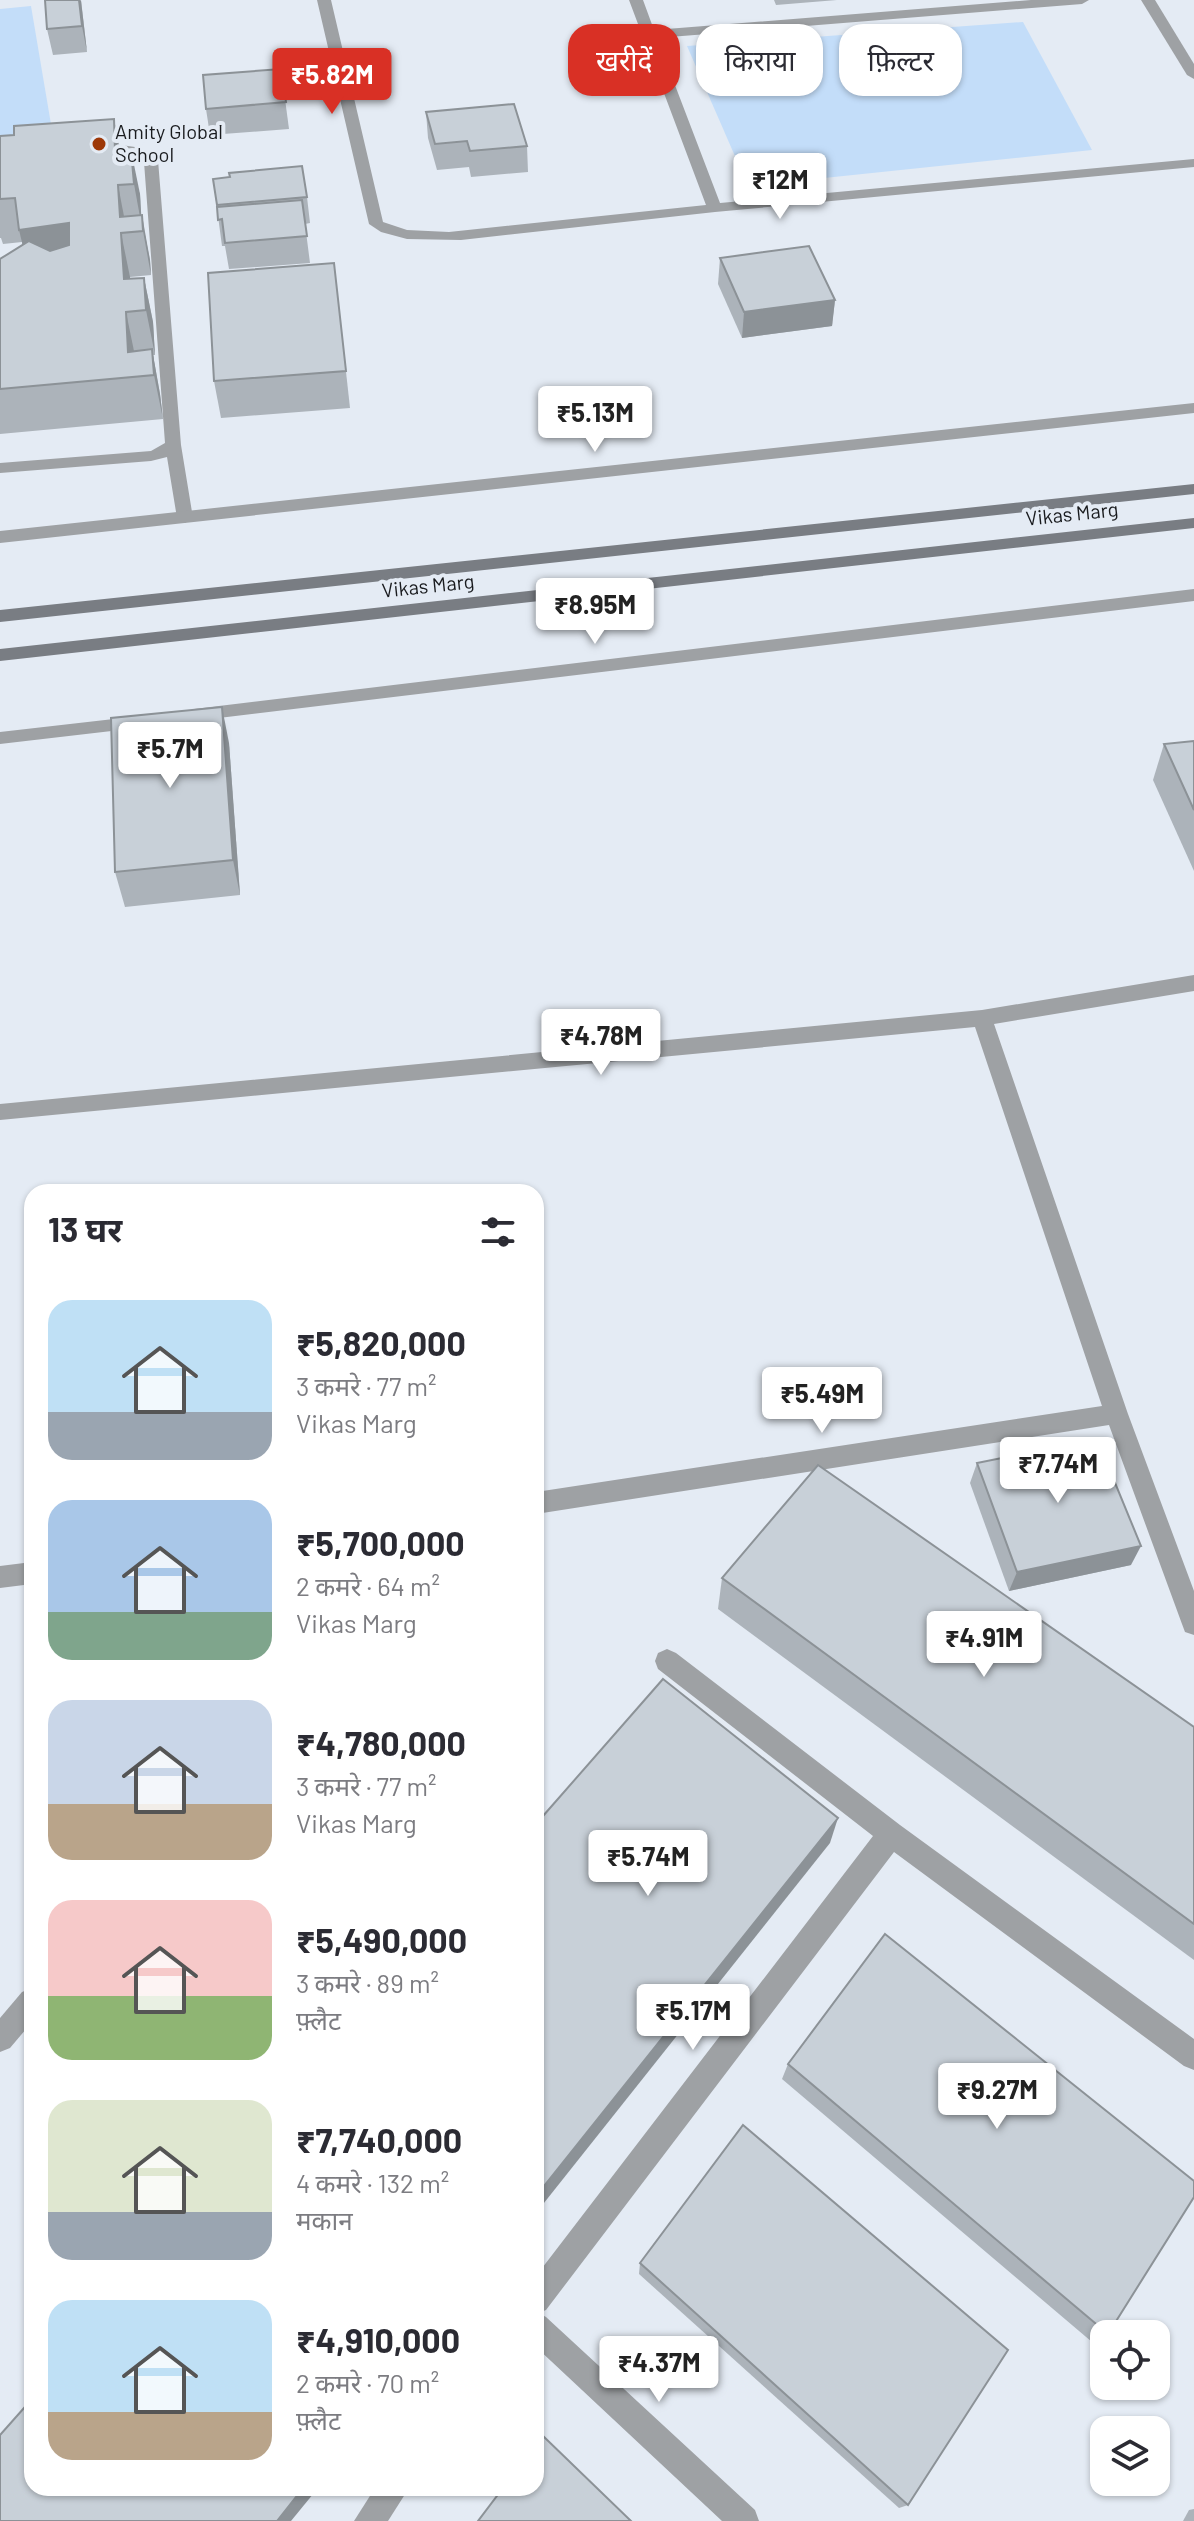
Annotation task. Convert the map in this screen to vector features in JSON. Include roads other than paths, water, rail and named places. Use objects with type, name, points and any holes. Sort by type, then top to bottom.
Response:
[{"type":"main road","name":"Vikas Marg","points":[[0,616],[1192,493]]},
{"type":"main road","name":"Vikas Marg","points":[[0,655],[1194,523]]},
{"type":"street","points":[[324,0],[376,224],[396,234],[426,238],[1194,163]]},
{"type":"street","points":[[636,0],[646,24]]},
{"type":"street","points":[[680,32],[1082,0]]},
{"type":"street","points":[[1148,0],[1194,75]]},
{"type":"street","points":[[673,96],[715,208]]},
{"type":"street","points":[[75,151],[120,147],[136,150],[151,160],[173,445],[185,518]]},
{"type":"street","points":[[0,537],[930,439],[1194,408]]},
{"type":"street","points":[[0,468],[151,456],[163,453],[173,445]]},
{"type":"street","points":[[0,738],[1194,595]]},
{"type":"street","points":[[0,1112],[982,1018],[1194,983]]},
{"type":"street","points":[[982,1018],[1116,1414],[1194,1624]]},
{"type":"street","points":[[544,1502],[1116,1414]]},
{"type":"street","points":[[0,1577],[24,1574]]},
{"type":"street","points":[[667,1661],[891,1834],[1194,2056]]},
{"type":"street","points":[[544,2289],[891,1834]]},
{"type":"street","points":[[0,2038],[24,2011]]},
{"type":"street","points":[[544,2334],[744,2521]]},
{"type":"street","points":[[369,2521],[388,2496]]},
{"type":"place","name":"Amity Global School","points":[[99,144]]}]
